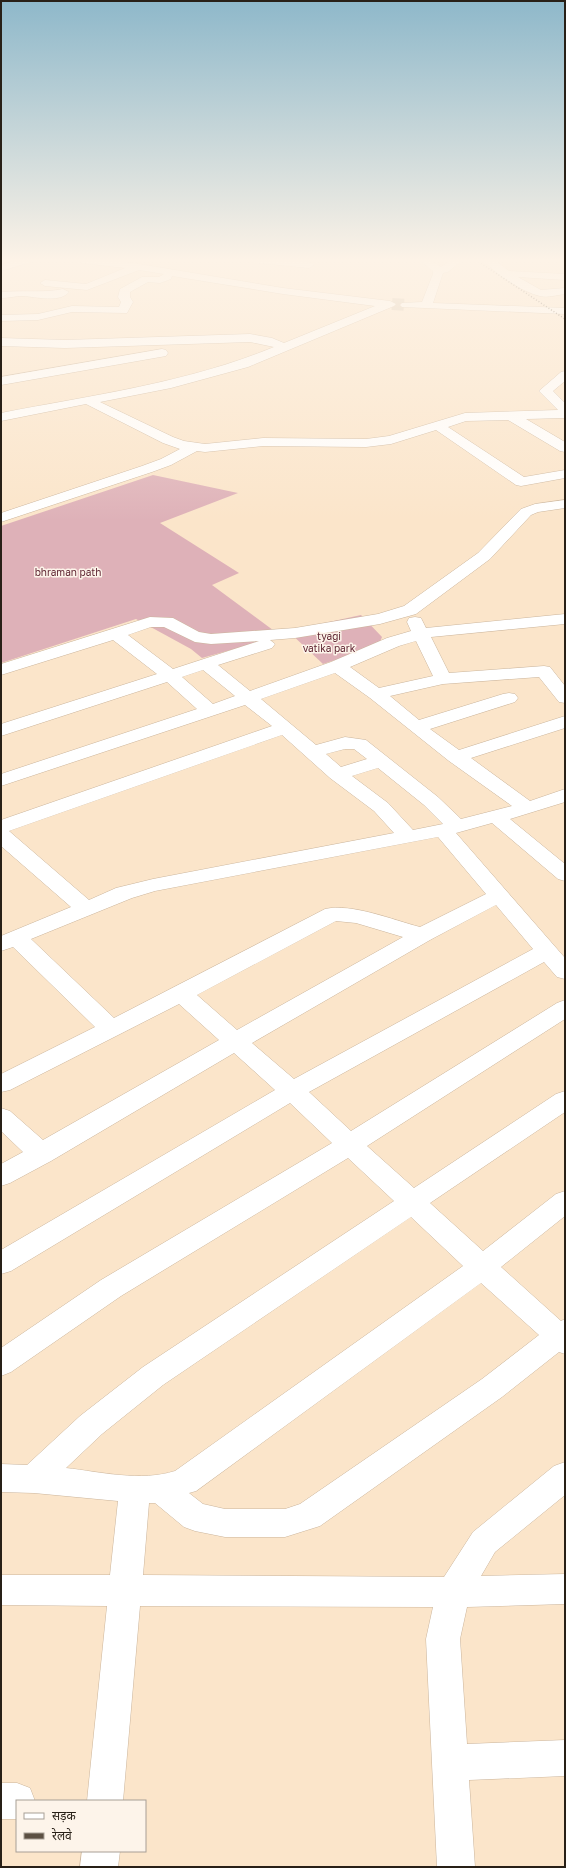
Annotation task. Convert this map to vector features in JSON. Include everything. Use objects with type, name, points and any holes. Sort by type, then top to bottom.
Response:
[{"type":"street","points":[[1,381],[197,347]]},
{"type":"street","points":[[1,417],[170,384],[244,364],[283,347]]},
{"type":"street","points":[[565,375],[545,391],[565,410]]},
{"type":"street","points":[[89,401],[168,440],[194,447],[205,448],[263,442],[379,442],[465,418],[565,414]]},
{"type":"street","points":[[510,415],[565,448]]},
{"type":"street","points":[[437,425],[521,482],[565,474]]},
{"type":"street","points":[[1,518],[153,467],[166,462],[194,447]]},
{"type":"street","points":[[1,670],[150,622],[162,621],[204,639],[233,639],[281,635],[371,621],[410,610],[484,556],[526,512],[535,508],[565,504]]},
{"type":"street","points":[[410,610],[420,634],[443,679]]},
{"type":"street","points":[[1,780],[210,711],[337,666],[393,642],[420,634],[454,629],[560,620],[565,634]]},
{"type":"street","points":[[115,633],[170,675],[210,711]]},
{"type":"street","points":[[1,730],[253,649],[269,643],[281,635]]},
{"type":"street","points":[[206,664],[285,728],[337,774],[381,808],[409,836]]},
{"type":"street","points":[[337,666],[376,694],[416,728],[527,808]]},
{"type":"street","points":[[376,694],[443,679],[565,669]]},
{"type":"street","points":[[544,671],[565,698]]},
{"type":"street","points":[[416,728],[509,698]]},
{"type":"street","points":[[456,757],[565,722]]},
{"type":"street","points":[[1,827],[285,728]]},
{"type":"street","points":[[312,752],[353,742],[359,744],[430,801],[500,895],[565,972]]},
{"type":"street","points":[[337,774],[382,761]]},
{"type":"street","points":[[110,1028],[8,940],[124,893],[450,828],[527,808],[565,795]]},
{"type":"street","points":[[495,816],[565,875]]},
{"type":"street","points":[[1,835],[85,908]]},
{"type":"street","points":[[1,1176],[42,1154],[422,935],[500,895]]},
{"type":"street","points":[[1,1084],[110,1028],[182,994],[333,914],[358,917],[422,935]]},
{"type":"street","points":[[1,1263],[292,1091],[547,951]]},
{"type":"street","points":[[148,1489],[195,1517],[225,1523],[285,1523],[309,1516],[563,1337],[482,1267],[292,1091],[182,994]]},
{"type":"street","points":[[1,1364],[111,1288],[350,1144],[565,1008]]},
{"type":"street","points":[[34,1479],[91,1425],[153,1376],[565,1100]]},
{"type":"street","points":[[1,1117],[42,1154]]},
{"type":"street","points":[[1,1478],[34,1479],[148,1489],[185,1481],[482,1267],[565,1201]]},
{"type":"street","points":[[456,1867],[443,1639],[453,1592],[484,1542],[565,1476]]},
{"type":"street","points":[[105,1800],[125,1591],[148,1489]]},
{"type":"street","points":[[1,1590],[453,1592],[565,1589]]},
{"type":"street","points":[[450,1763],[565,1758]]},
{"type":"street","points":[[1,1801],[16,1802]]},
{"type":"street","points":[[99,1867],[100,1852]]},
{"type":"green space","name":"bhraman path","points":[[153,475],[238,493],[160,523],[239,573],[212,585],[281,636],[202,658],[191,649],[136,619],[1,663],[1,526]]},
{"type":"green space","name":"tyagi vatika park","points":[[361,615],[382,637],[378,646],[323,664],[288,631]]}]
